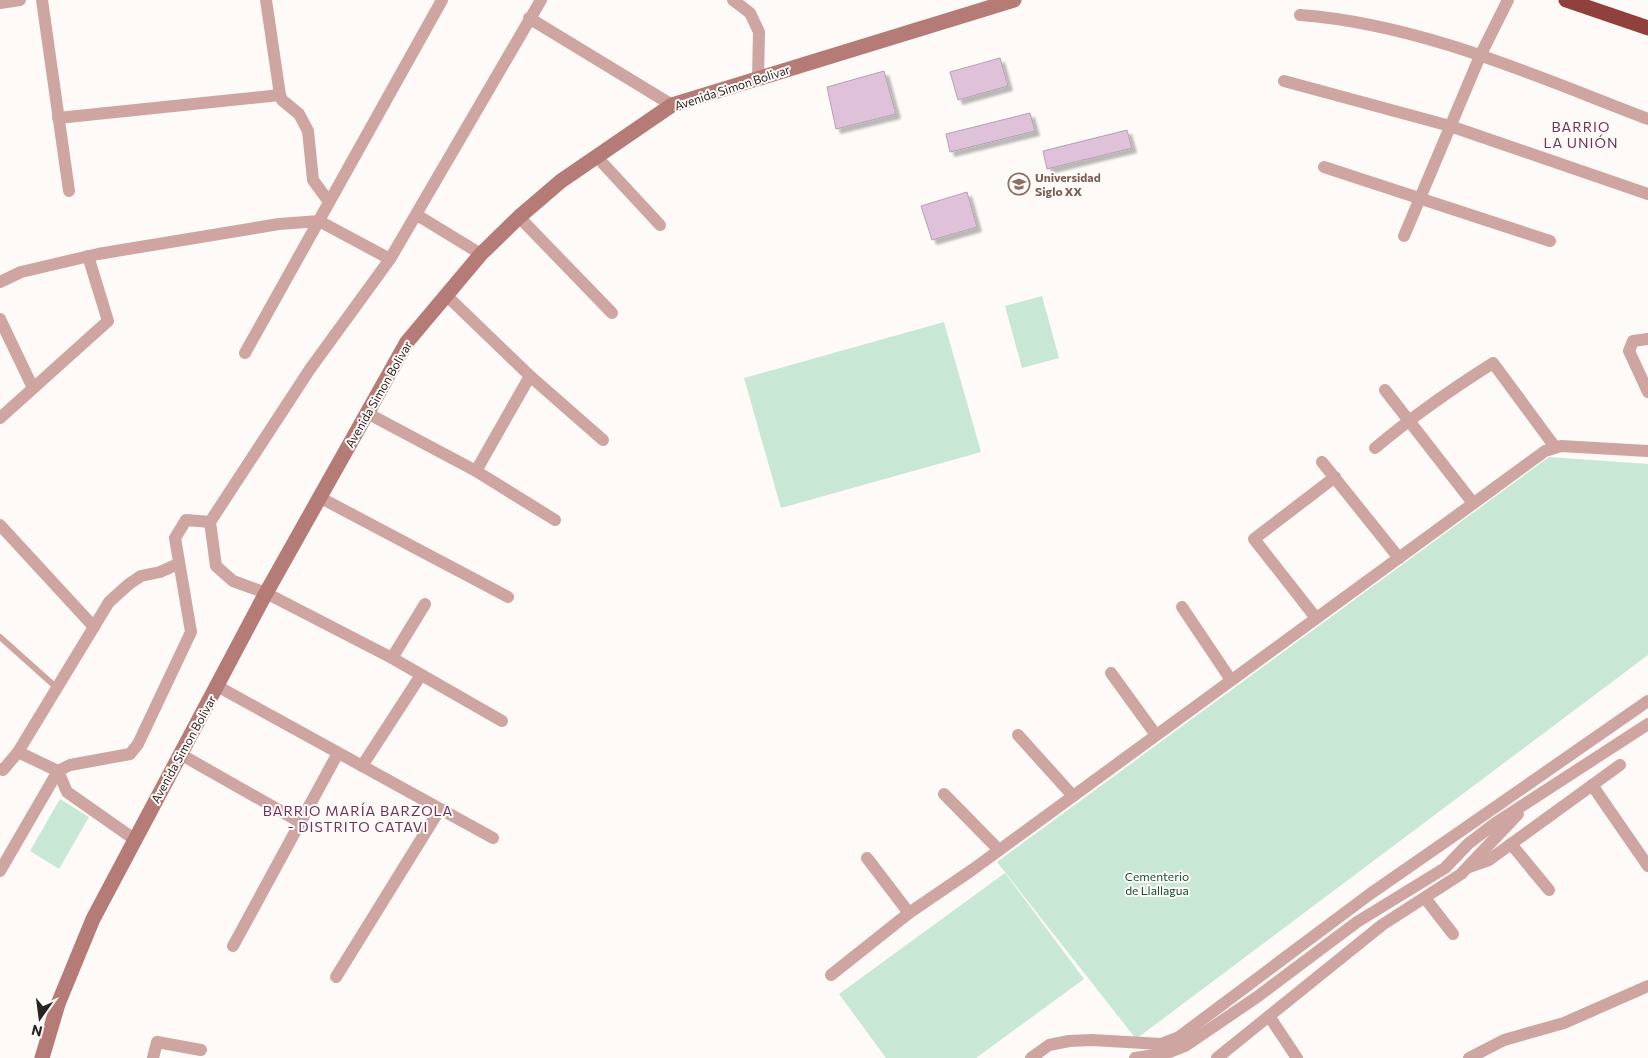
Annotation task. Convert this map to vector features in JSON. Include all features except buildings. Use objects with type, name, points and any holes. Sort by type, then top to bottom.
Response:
[{"type":"highway","points":[[1566,0],[1648,28]]},
{"type":"main road","name":"Avenida Simon Bolivar","points":[[42,1058],[58,1004],[93,919],[266,593],[407,342],[481,254],[519,217],[561,181],[672,106],[1014,0]]},
{"type":"street","points":[[0,2],[20,0]]},
{"type":"street","points":[[42,0],[69,192]]},
{"type":"street","points":[[266,0],[280,95],[282,100],[299,114],[308,131],[313,180],[329,202]]},
{"type":"street","points":[[245,353],[442,0]]},
{"type":"street","points":[[502,721],[392,658],[266,593],[233,581],[216,566],[210,522],[310,369],[390,259],[541,0]]},
{"type":"street","points":[[733,0],[750,13],[759,32],[758,78]]},
{"type":"street","points":[[1404,236],[1480,56],[1508,0]]},
{"type":"street","points":[[1300,15],[1336,17],[1389,27],[1480,56],[1648,119]]},
{"type":"street","points":[[530,18],[672,106]]},
{"type":"street","points":[[1284,81],[1450,126],[1648,194]]},
{"type":"street","points":[[58,118],[280,95]]},
{"type":"street","points":[[596,156],[660,225]]},
{"type":"street","points":[[1324,167],[1550,241]]},
{"type":"street","points":[[417,215],[481,254]]},
{"type":"street","points":[[519,217],[612,313]]},
{"type":"street","points":[[0,282],[21,272],[88,256],[279,224],[318,222],[390,259]]},
{"type":"street","points":[[0,418],[108,321],[88,256]]},
{"type":"street","points":[[446,295],[530,376],[603,440]]},
{"type":"street","points":[[0,319],[33,388]]},
{"type":"street","points":[[1648,339],[1633,341],[1629,351],[1648,392]]},
{"type":"street","points":[[1376,448],[1408,419],[1493,363],[1555,447]]},
{"type":"street","points":[[476,471],[530,376]]},
{"type":"street","points":[[1386,390],[1473,503]]},
{"type":"street","points":[[367,412],[476,471],[556,520]]},
{"type":"street","points":[[831,975],[909,913],[999,850],[1545,451],[1561,446],[1648,451]]},
{"type":"street","points":[[1322,462],[1399,558]]},
{"type":"street","points":[[1316,618],[1254,539],[1335,477]]},
{"type":"street","points":[[319,496],[508,597]]},
{"type":"street","points":[[0,871],[58,770],[70,765],[130,754],[138,744],[191,632],[189,610],[178,564],[175,538],[186,520],[210,522]]},
{"type":"street","points":[[0,525],[94,627]]},
{"type":"street","points":[[0,769],[3,770],[18,752],[58,689],[109,602],[141,576],[160,572],[178,564]]},
{"type":"street","points":[[392,658],[425,604]]},
{"type":"street","points":[[1182,607],[1231,680]]},
{"type":"street","points":[[1111,673],[1156,735]]},
{"type":"street","points":[[362,766],[421,676]]},
{"type":"street","points":[[217,686],[493,838]]},
{"type":"street","points":[[1031,1058],[1049,1045],[1069,1041],[1092,1040],[1161,1044],[1180,1037],[1370,894],[1648,702]]},
{"type":"street","points":[[1135,1058],[1167,1053],[1186,1046],[1357,922],[1445,868],[1468,844],[1648,724]]},
{"type":"street","points":[[1018,735],[1073,796]]},
{"type":"street","points":[[18,752],[58,770],[67,792],[134,839]]},
{"type":"street","points":[[233,946],[338,753]]},
{"type":"street","points":[[180,754],[300,822]]},
{"type":"street","points":[[1466,868],[1489,860],[1620,765]]},
{"type":"street","points":[[1592,785],[1648,866]]},
{"type":"street","points":[[944,794],[999,850]]},
{"type":"street","points":[[1216,1058],[1382,926],[1446,885],[1466,868],[1536,797]]},
{"type":"street","points":[[336,977],[440,809]]},
{"type":"street","points":[[1511,844],[1549,890]]},
{"type":"street","points":[[867,858],[909,913]]},
{"type":"street","points":[[1425,898],[1453,934]]},
{"type":"street","points":[[1469,1058],[1504,1040],[1564,1023],[1648,986]]},
{"type":"street","points":[[1269,1016],[1297,1058]]},
{"type":"street","points":[[153,1058],[157,1042],[202,1050]]},
{"type":"lane","points":[[0,638],[58,689]]},
{"type":"green space","points":[[1042,296],[1059,358],[1022,368],[1005,306]]},
{"type":"green space","points":[[944,322],[981,452],[781,508],[744,378]]},
{"type":"green space","name":"Cementerio de Llallagua","points":[[1549,457],[1648,464],[1648,655],[1136,1039],[997,862]]},
{"type":"green space","points":[[60,799],[89,817],[59,869],[30,851]]},
{"type":"green space","points":[[1005,873],[1084,979],[976,1058],[886,1058],[839,994]]},
{"type":"place","name":"Universidad Siglo XX","points":[[1019,184]]},
{"type":"district","name":"BARRIO LA UNIÓN","points":[[1581,134]]},
{"type":"district","name":"BARRIO MARÍA BARZOLA - DISTRITO CATAVI","points":[[358,818]]}]
